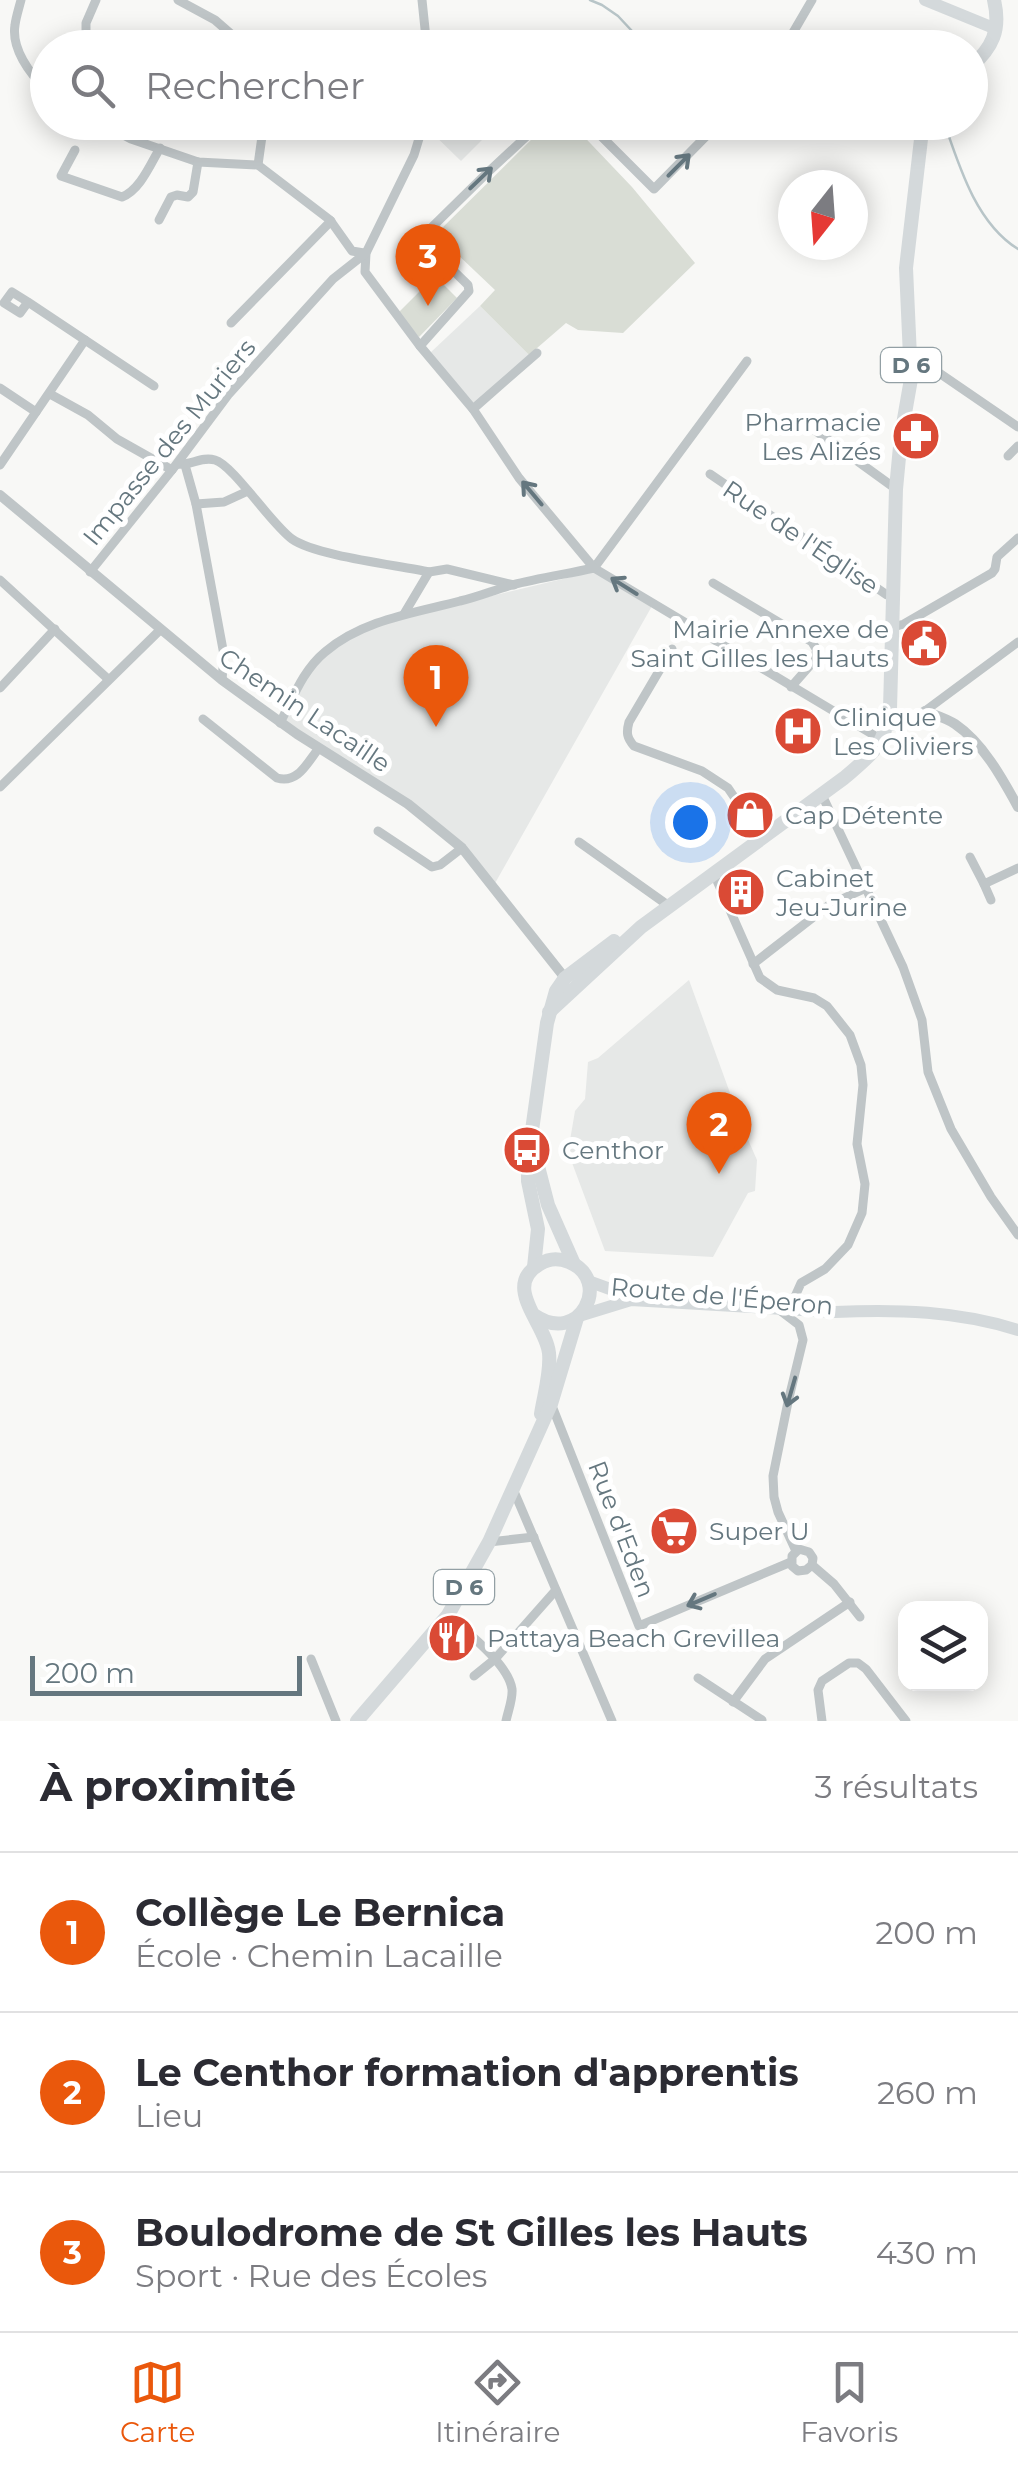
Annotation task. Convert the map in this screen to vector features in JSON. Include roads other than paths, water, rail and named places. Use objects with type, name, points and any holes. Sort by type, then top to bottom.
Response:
[{"type":"main road","points":[[925,0],[996,29]]},
{"type":"main road","points":[[988,45],[996,29],[994,0]]},
{"type":"main road","name":"D 6","points":[[534,1267],[538,1240],[528,1181],[531,1138],[556,992],[565,978],[822,795],[856,769],[882,740],[887,725],[893,626],[900,436],[911,379],[906,268],[921,140]]},
{"type":"main road","name":"D 6","points":[[554,1008],[641,926]]},
{"type":"main road","name":"D 6","points":[[531,1138],[548,1205],[574,1264]]},
{"type":"main road","points":[[554,1259],[574,1264],[588,1282],[589,1300],[578,1317],[566,1324],[544,1322],[526,1304],[527,1278],[534,1267],[554,1259]]},
{"type":"main road","name":"Route de l'Éperon","points":[[588,1282],[624,1292],[792,1300],[856,1310],[974,1317],[1018,1330]]},
{"type":"main road","name":"Route de l'Éperon","points":[[578,1317],[631,1300],[856,1310]]},
{"type":"main road","points":[[754,1306],[789,1304],[792,1300]]},
{"type":"main road","name":"D 6","points":[[534,1315],[550,1355],[538,1432]]},
{"type":"main road","name":"D 6","points":[[359,1720],[448,1615],[490,1542],[552,1404],[578,1317]]},
{"type":"street","points":[[22,0],[14,28],[17,46],[30,71]]},
{"type":"street","points":[[86,30],[96,0]]},
{"type":"street","points":[[178,0],[195,4],[226,30]]},
{"type":"street","points":[[422,0],[425,30]]},
{"type":"street","points":[[794,30],[812,0]]},
{"type":"street","points":[[134,140],[198,162],[258,166],[331,221],[352,252],[366,253]]},
{"type":"street","points":[[258,166],[262,140]]},
{"type":"street","points":[[419,140],[366,253],[365,272],[473,409],[519,478],[594,568],[882,740]]},
{"type":"street","points":[[420,346],[468,292],[468,284],[427,245],[428,231],[523,140]]},
{"type":"street","points":[[605,140],[654,189],[702,140]]},
{"type":"street","points":[[75,150],[61,176],[122,197],[138,185],[160,148]]},
{"type":"street","points":[[159,220],[171,197],[188,197],[193,192],[198,162]]},
{"type":"street","points":[[231,324],[331,221]]},
{"type":"street","name":"Impasse des Muriers","points":[[90,572],[178,466],[228,395],[333,280],[366,253]]},
{"type":"street","points":[[28,302],[154,386]]},
{"type":"street","points":[[0,464],[85,340]]},
{"type":"street","points":[[473,409],[537,353]]},
{"type":"street","points":[[910,353],[1018,427]]},
{"type":"street","points":[[280,723],[306,674],[326,651],[360,630],[514,584],[594,568],[747,361]]},
{"type":"street","points":[[0,388],[36,412]]},
{"type":"street","points":[[50,394],[88,415],[117,440],[178,466],[202,458],[220,461],[292,539],[317,550],[514,584]]},
{"type":"street","points":[[809,426],[896,489]]},
{"type":"street","points":[[1008,456],[1018,446]]},
{"type":"street","points":[[178,466],[196,504],[224,655],[222,680]]},
{"type":"street","name":"Rue de l'Église","points":[[710,474],[886,595],[894,596]]},
{"type":"street","points":[[196,504],[224,502],[248,492]]},
{"type":"street","name":"Chemin Lacaille","points":[[0,495],[222,680],[280,723],[408,804],[462,848],[565,978]]},
{"type":"street","points":[[893,626],[904,624],[992,572],[997,557],[1018,538]]},
{"type":"street","points":[[404,614],[429,572]]},
{"type":"street","points":[[476,575],[478,596]]},
{"type":"street","points":[[0,580],[108,679]]},
{"type":"street","points":[[712,583],[812,642],[817,650],[814,662],[792,687]]},
{"type":"street","points":[[0,688],[56,629]]},
{"type":"street","points":[[0,786],[160,630]]},
{"type":"street","points":[[887,725],[902,727],[1014,645],[1018,660]]},
{"type":"street","points":[[672,649],[629,722],[629,740],[634,746],[702,771],[728,788],[762,838]]},
{"type":"street","points":[[925,711],[952,722],[968,735],[1018,808]]},
{"type":"street","points":[[203,719],[283,780],[295,778],[319,748]]},
{"type":"street","points":[[822,795],[910,985],[922,1020],[928,1072],[951,1129],[1018,1235]]},
{"type":"street","points":[[378,831],[432,868],[462,848]]},
{"type":"street","points":[[579,842],[669,906]]},
{"type":"street","points":[[970,858],[991,900]]},
{"type":"street","points":[[984,884],[1018,868]]},
{"type":"street","points":[[714,874],[760,978],[770,986],[814,998],[827,1006],[850,1035],[861,1065],[858,1144],[865,1184],[862,1213],[848,1245],[825,1268],[801,1283],[792,1300]]},
{"type":"street","points":[[753,964],[829,905],[866,888]]},
{"type":"street","points":[[776,1308],[798,1325],[804,1340],[774,1476],[778,1512],[796,1551]]},
{"type":"street","name":"Rue d'Eden","points":[[552,1404],[639,1626],[791,1562]]},
{"type":"street","points":[[513,1488],[612,1721]]},
{"type":"street","points":[[490,1542],[534,1537]]},
{"type":"street","points":[[796,1551],[810,1552],[812,1566],[798,1571],[791,1562],[796,1551]]},
{"type":"street","points":[[812,1566],[834,1584],[860,1617]]},
{"type":"street","points":[[474,1676],[495,1659],[556,1590]]},
{"type":"street","points":[[733,1702],[765,1660],[850,1602]]},
{"type":"street","points":[[448,1615],[495,1659],[512,1688],[506,1721]]},
{"type":"street","points":[[310,1659],[336,1721]]},
{"type":"street","points":[[822,1721],[818,1690],[822,1681],[849,1663],[866,1669],[906,1721]]},
{"type":"street","points":[[698,1678],[762,1720]]},
{"type":"waterway","points":[[590,0],[618,16],[631,30]]},
{"type":"waterway","points":[[950,140],[980,209],[1003,238],[1018,249]]},
{"type":"place","name":"Boulodrome de St Gilles les Hauts","points":[[428,306]]},
{"type":"place","name":"Pharmacie Les Alizés","points":[[916,436]]},
{"type":"place","name":"Mairie Annexe de Saint Gilles les Hauts","points":[[924,643]]},
{"type":"place","name":"Collège Le Bernica","points":[[436,727]]},
{"type":"place","name":"Clinique Les Oliviers","points":[[798,731]]},
{"type":"place","name":"Cap Détente","points":[[750,815]]},
{"type":"place","name":"Cabinet Jeu-Jurine","points":[[741,892]]},
{"type":"place","name":"Centhor","points":[[527,1150]]},
{"type":"place","name":"Le Centhor formation d'apprentis","points":[[719,1174]]},
{"type":"place","name":"Super U","points":[[674,1531]]},
{"type":"place","name":"Pattaya Beach Grevillea","points":[[452,1638]]}]
